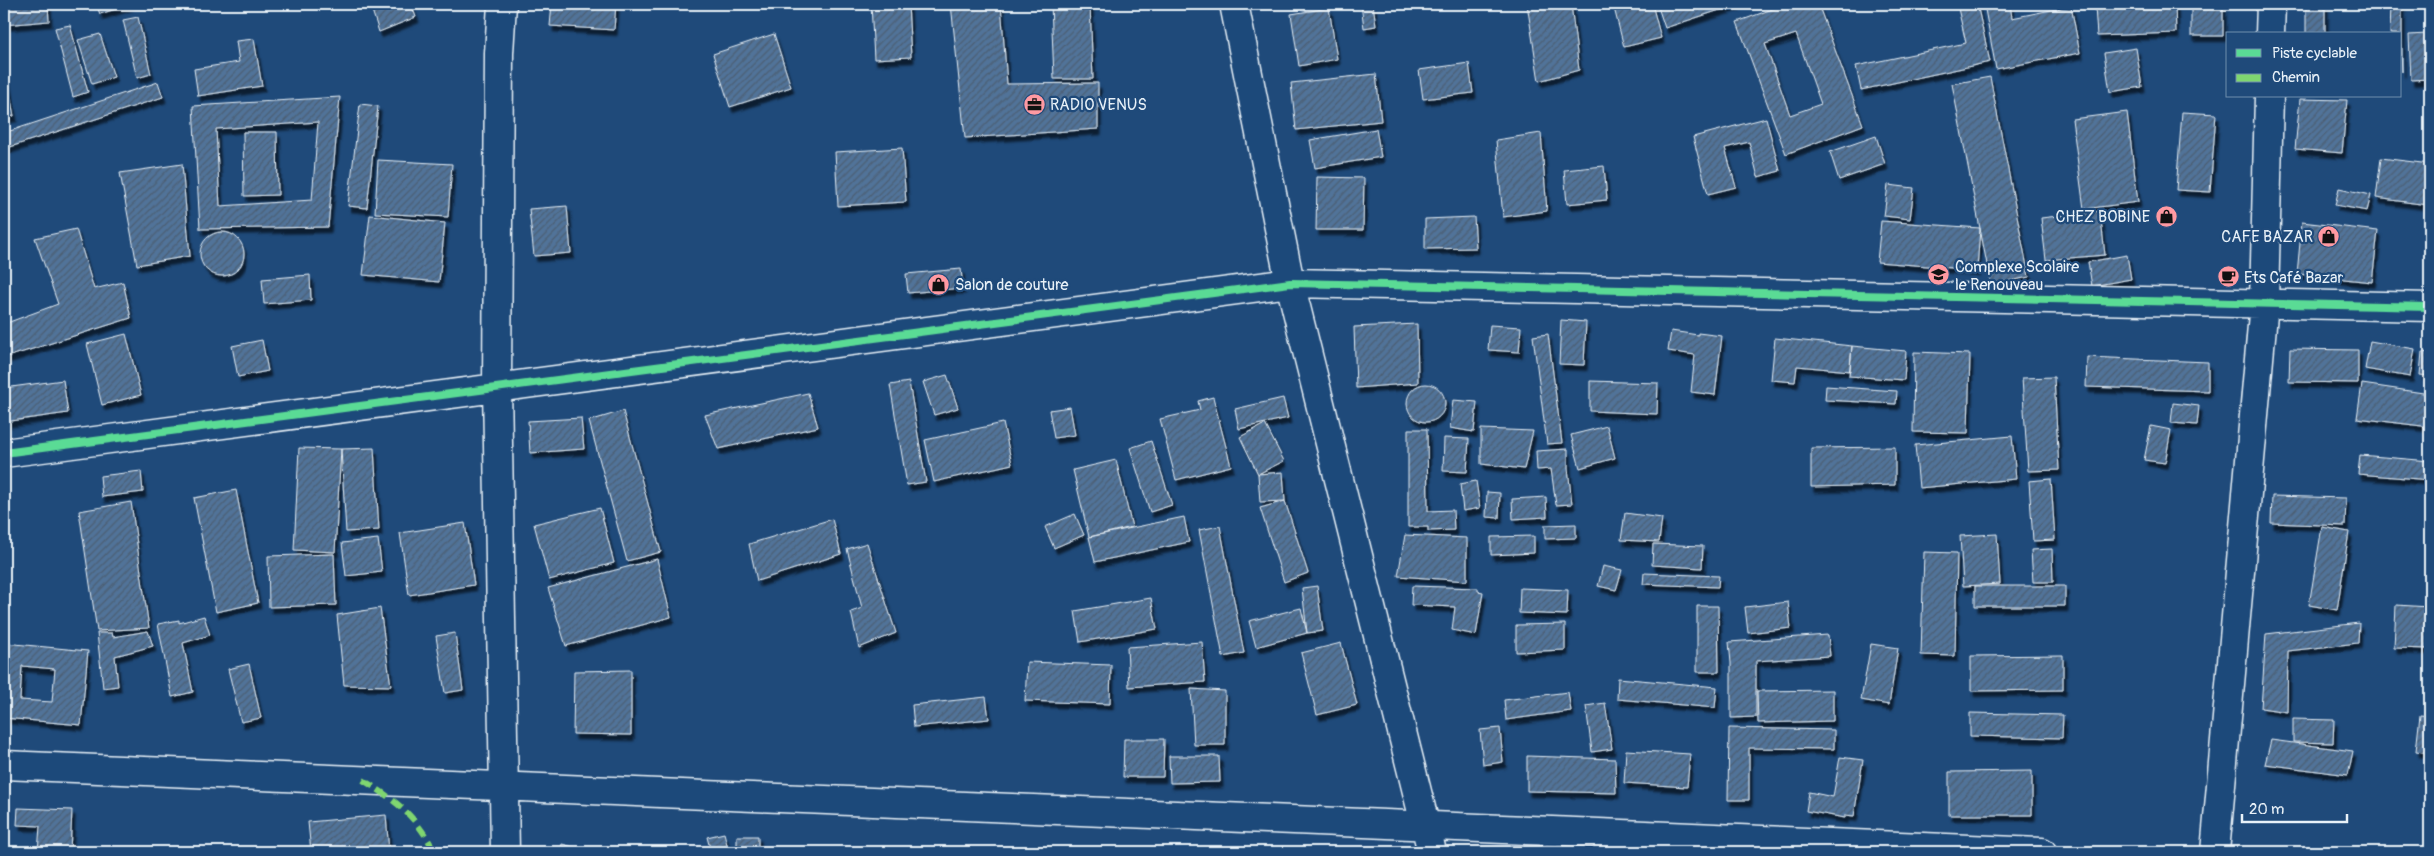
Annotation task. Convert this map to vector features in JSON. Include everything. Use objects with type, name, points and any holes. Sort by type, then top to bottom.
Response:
[{"type":"street","points":[[502,4],[499,53],[498,386],[504,852]]},
{"type":"street","points":[[1234,4],[1290,283],[1432,852]]},
{"type":"street","points":[[2270,32],[2271,4]]},
{"type":"street","points":[[2215,852],[2264,304],[2269,98]]},
{"type":"street","points":[[4,453],[498,386],[1290,283],[2430,307]]},
{"type":"street","points":[[4,765],[2042,852]]},
{"type":"building","points":[[48,4],[49,21],[4,25],[4,6]]},
{"type":"building","points":[[96,4],[131,4],[100,14]]},
{"type":"building","points":[[370,4],[411,4],[416,17],[379,32]]},
{"type":"building","points":[[552,4],[616,4],[614,30],[550,26]]},
{"type":"building","points":[[871,4],[908,4],[911,57],[874,59]]},
{"type":"building","points":[[951,4],[1001,4],[1007,84],[1098,83],[1098,129],[965,138]]},
{"type":"building","points":[[1051,4],[1090,4],[1093,79],[1054,79]]},
{"type":"building","points":[[1361,4],[1373,4],[1376,26],[1364,28]]},
{"type":"building","points":[[1527,4],[1571,4],[1579,70],[1539,81]]},
{"type":"building","points":[[1613,4],[1652,4],[1661,38],[1624,47]]},
{"type":"building","points":[[1657,4],[1738,4],[1665,28]]},
{"type":"building","points":[[1786,4],[1818,4],[1863,125],[1786,154],[1737,22]],"holes":[[[1796,34],[1821,104],[1790,115],[1765,44]]]},
{"type":"building","points":[[1957,4],[1977,4],[1990,62],[1861,90],[1856,66],[1966,43]]},
{"type":"building","points":[[1984,4],[2010,4],[2012,18],[2071,6],[2080,53],[1996,69]]},
{"type":"building","points":[[2175,4],[2176,33],[2097,36],[2095,7]]},
{"type":"building","points":[[2191,4],[2223,4],[2223,36],[2191,36]]},
{"type":"building","points":[[2306,4],[2325,4],[2325,32],[2306,32]]},
{"type":"building","points":[[2391,4],[2402,4],[2402,32],[2390,32]]},
{"type":"building","points":[[1329,8],[1337,59],[1299,66],[1291,14]]},
{"type":"building","points":[[138,17],[151,74],[137,78],[123,20]]},
{"type":"building","points":[[70,25],[88,92],[73,97],[55,28]]},
{"type":"building","points":[[100,34],[114,77],[92,84],[78,40]]},
{"type":"building","points":[[774,34],[791,87],[730,107],[713,54]]},
{"type":"building","points":[[2427,34],[2430,79],[2411,80],[2409,35]]},
{"type":"building","points":[[254,39],[262,86],[198,96],[194,69],[239,62],[236,41]]},
{"type":"building","points":[[2136,48],[2142,87],[2110,92],[2104,53]]},
{"type":"building","points":[[1469,63],[1473,93],[1423,99],[1419,70]]},
{"type":"building","points":[[4,64],[14,116],[4,118]]},
{"type":"building","points":[[1376,74],[1381,121],[1296,130],[1291,83]]},
{"type":"building","points":[[1990,77],[2029,277],[1991,285],[1952,84]]},
{"type":"building","points":[[158,82],[163,97],[4,149],[4,133]]},
{"type":"building","points":[[340,97],[328,227],[200,229],[193,106]],"holes":[[[318,122],[312,200],[220,206],[216,129]]]},
{"type":"building","points":[[2300,99],[2347,100],[2342,153],[2295,149]]},
{"type":"building","points":[[360,104],[378,106],[367,208],[348,206]]},
{"type":"building","points":[[2127,112],[2138,202],[2084,209],[2072,119]]},
{"type":"building","points":[[2182,112],[2216,114],[2210,192],[2176,190]]},
{"type":"building","points":[[1766,118],[1780,171],[1758,177],[1749,142],[1725,148],[1736,187],[1708,194],[1693,137]]},
{"type":"building","points":[[1376,129],[1381,157],[1315,168],[1310,140]]},
{"type":"building","points":[[243,132],[277,132],[278,195],[244,196]]},
{"type":"building","points":[[1541,133],[1547,211],[1503,217],[1496,140]]},
{"type":"building","points":[[1876,136],[1885,164],[1839,180],[1830,152]]},
{"type":"building","points":[[902,148],[906,202],[838,206],[835,152]]},
{"type":"building","points":[[2381,158],[2430,164],[2428,205],[2376,198]]},
{"type":"building","points":[[378,160],[452,164],[448,217],[375,213]]},
{"type":"building","points":[[182,164],[190,256],[137,265],[120,173]]},
{"type":"building","points":[[1604,166],[1607,200],[1567,204],[1564,170]]},
{"type":"building","points":[[1317,177],[1364,178],[1363,230],[1316,230]]},
{"type":"building","points":[[1888,185],[1914,188],[1910,219],[1884,216]]},
{"type":"building","points":[[2339,188],[2371,195],[2367,211],[2335,205]]},
{"type":"building","points":[[567,206],[571,253],[534,256],[529,209]]},
{"type":"building","points":[[2100,211],[2105,255],[2046,260],[2041,218]]},
{"type":"building","points":[[370,215],[445,223],[439,282],[363,275]]},
{"type":"building","points":[[1474,217],[1476,248],[1425,249],[1425,219]]},
{"type":"building","points":[[1881,221],[1980,228],[1977,270],[1877,262]]},
{"type":"building","points":[[2302,222],[2378,231],[2372,282],[2297,274]]},
{"type":"building","points":[[76,229],[94,289],[123,282],[131,318],[4,358],[4,324],[58,304],[35,238]]},
{"type":"building","points":[[222,232],[234,236],[240,242],[244,254],[240,266],[234,272],[222,276],[210,272],[204,266],[200,254],[204,242],[210,236]]},
{"type":"building","points":[[2127,255],[2131,279],[2092,286],[2088,262]]},
{"type":"building","points":[[961,269],[963,288],[908,293],[906,274]]},
{"type":"building","points":[[310,275],[311,300],[264,304],[262,279]]},
{"type":"building","points":[[1561,320],[1586,322],[1584,365],[1559,364]]},
{"type":"building","points":[[1417,324],[1418,383],[1356,388],[1354,327]]},
{"type":"building","points":[[1490,325],[1521,327],[1519,352],[1488,350]]},
{"type":"building","points":[[1671,331],[1722,336],[1715,395],[1691,392],[1695,355],[1668,351]]},
{"type":"building","points":[[126,334],[141,395],[102,405],[87,344]]},
{"type":"building","points":[[1548,334],[1562,443],[1547,444],[1533,336]]},
{"type":"building","points":[[1775,338],[1852,346],[1850,371],[1797,366],[1795,382],[1771,380]]},
{"type":"building","points":[[262,340],[268,371],[238,377],[232,346]]},
{"type":"building","points":[[2370,341],[2415,349],[2410,377],[2365,369]]},
{"type":"building","points":[[1852,346],[1906,351],[1904,380],[1849,376]]},
{"type":"building","points":[[2290,349],[2358,350],[2358,383],[2289,382]]},
{"type":"building","points":[[1914,352],[1970,354],[1968,433],[1913,432]]},
{"type":"building","points":[[2422,352],[2430,353],[2430,376],[2420,375]]},
{"type":"building","points":[[2087,357],[2208,362],[2208,391],[2086,387]]},
{"type":"building","points":[[947,375],[958,408],[934,415],[923,382]]},
{"type":"building","points":[[2054,377],[2059,470],[2028,471],[2022,378]]},
{"type":"building","points":[[63,380],[68,413],[4,422],[4,388]]},
{"type":"building","points":[[1590,381],[1658,383],[1657,414],[1590,411]]},
{"type":"building","points":[[909,382],[926,482],[907,485],[890,385]]},
{"type":"building","points":[[1426,384],[1433,385],[1439,390],[1444,396],[1444,410],[1439,416],[1433,421],[1426,422],[1419,421],[1413,416],[1408,410],[1407,403],[1408,396],[1413,390],[1419,385]]},
{"type":"building","points":[[2362,384],[2430,394],[2430,427],[2357,418]]},
{"type":"building","points":[[1826,386],[1897,391],[1896,404],[1825,400]]},
{"type":"building","points":[[808,393],[818,427],[718,449],[705,415]]},
{"type":"building","points":[[1213,397],[1231,466],[1176,480],[1160,419],[1200,410],[1198,401]]},
{"type":"building","points":[[1283,398],[1288,418],[1239,429],[1235,409]]},
{"type":"building","points":[[1453,400],[1477,402],[1474,432],[1450,428]]},
{"type":"building","points":[[2173,403],[2199,406],[2197,425],[2171,423]]},
{"type":"building","points":[[1070,407],[1075,435],[1054,438],[1049,410]]},
{"type":"building","points":[[623,411],[661,552],[627,561],[589,421]]},
{"type":"building","points":[[581,418],[584,449],[530,453],[528,421]]},
{"type":"building","points":[[1003,423],[1012,464],[934,482],[925,440]]},
{"type":"building","points":[[1265,424],[1284,461],[1258,474],[1240,437]]},
{"type":"building","points":[[1607,426],[1615,458],[1580,468],[1571,435]]},
{"type":"building","points":[[2151,426],[2171,430],[2165,463],[2144,460]]},
{"type":"building","points":[[1408,429],[1427,429],[1428,511],[1453,510],[1454,530],[1428,531],[1428,527],[1408,527]]},
{"type":"building","points":[[1481,429],[1533,431],[1524,469],[1481,464]]},
{"type":"building","points":[[2012,436],[2016,479],[1919,488],[1915,445]]},
{"type":"building","points":[[1444,438],[1469,439],[1467,472],[1443,471]]},
{"type":"building","points":[[1151,441],[1172,505],[1150,512],[1130,448]]},
{"type":"building","points":[[1895,447],[1895,485],[1811,487],[1811,448]]},
{"type":"building","points":[[299,448],[341,449],[335,552],[294,550]]},
{"type":"building","points":[[374,448],[379,530],[346,532],[341,449]]},
{"type":"building","points":[[1568,449],[1572,504],[1556,505],[1551,469],[1537,470],[1536,451]]},
{"type":"building","points":[[2360,455],[2430,461],[2430,480],[2358,474]]},
{"type":"building","points":[[1116,460],[1132,527],[1089,537],[1073,470]]},
{"type":"building","points":[[141,471],[143,492],[102,497],[100,476]]},
{"type":"building","points":[[1283,472],[1285,501],[1260,502],[1258,474]]},
{"type":"building","points":[[2051,479],[2055,540],[2033,541],[2029,481]]},
{"type":"building","points":[[1476,481],[1480,508],[1463,511],[1460,484]]},
{"type":"building","points":[[236,490],[258,603],[216,612],[194,498]]},
{"type":"building","points":[[1487,492],[1500,493],[1499,518],[1486,517]]},
{"type":"building","points":[[2272,496],[2346,498],[2345,526],[2271,523]]},
{"type":"building","points":[[1546,497],[1547,517],[1513,519],[1512,499]]},
{"type":"building","points":[[1285,501],[1308,573],[1284,582],[1260,508]]},
{"type":"building","points":[[131,502],[149,628],[97,631],[79,511]]},
{"type":"building","points":[[600,508],[614,563],[549,580],[534,524]]},
{"type":"building","points":[[1625,513],[1662,518],[1659,542],[1621,540]]},
{"type":"building","points":[[1075,514],[1084,535],[1054,548],[1045,527]]},
{"type":"building","points":[[1184,517],[1189,542],[1095,562],[1089,537]]},
{"type":"building","points":[[832,519],[841,554],[757,581],[749,544]]},
{"type":"building","points":[[465,523],[474,585],[409,595],[400,533]]},
{"type":"building","points":[[1576,524],[1576,538],[1545,539],[1545,525]]},
{"type":"building","points":[[1220,526],[1244,653],[1223,657],[1199,530]]},
{"type":"building","points":[[2322,527],[2349,532],[2337,610],[2309,605]]},
{"type":"building","points":[[1997,534],[2000,584],[1963,586],[1960,536]]},
{"type":"building","points":[[1405,535],[1467,538],[1467,581],[1398,576]]},
{"type":"building","points":[[1534,536],[1534,553],[1491,555],[1491,537]]},
{"type":"building","points":[[378,539],[382,572],[346,576],[342,543]]},
{"type":"building","points":[[867,543],[896,633],[859,648],[851,612],[862,608],[847,549]]},
{"type":"building","points":[[1653,544],[1703,546],[1702,568],[1652,565]]},
{"type":"building","points":[[2052,549],[2053,582],[2033,582],[2031,550]]},
{"type":"building","points":[[1924,552],[1957,553],[1955,656],[1921,655]]},
{"type":"building","points":[[334,554],[336,605],[269,607],[268,556]]},
{"type":"building","points":[[657,559],[671,617],[566,646],[548,588]]},
{"type":"building","points":[[1603,566],[1622,570],[1616,590],[1598,586]]},
{"type":"building","points":[[1644,573],[1719,576],[1718,587],[1643,584]]},
{"type":"building","points":[[1317,586],[1323,631],[1307,633],[1302,588]]},
{"type":"building","points":[[1412,586],[1478,588],[1478,591],[1483,592],[1476,635],[1452,630],[1455,607],[1411,605]]},
{"type":"building","points":[[1975,586],[2065,586],[2065,606],[1975,606]]},
{"type":"building","points":[[1520,588],[1568,590],[1567,615],[1519,613]]},
{"type":"building","points":[[1151,598],[1157,629],[1080,642],[1075,611]]},
{"type":"building","points":[[1788,602],[1791,628],[1748,633],[1745,607]]},
{"type":"building","points":[[2396,605],[2430,607],[2430,649],[2394,648]]},
{"type":"building","points":[[1697,606],[1718,606],[1719,672],[1697,672]]},
{"type":"building","points":[[380,608],[391,686],[344,685],[337,615]]},
{"type":"building","points":[[1301,608],[1307,633],[1256,647],[1249,621]]},
{"type":"building","points":[[204,616],[210,635],[183,643],[193,692],[172,697],[158,624],[179,620],[179,623]]},
{"type":"building","points":[[2359,623],[2358,643],[2288,651],[2287,712],[2261,708],[2266,634]]},
{"type":"building","points":[[1565,624],[1565,650],[1516,652],[1516,625]]},
{"type":"building","points":[[148,631],[153,646],[115,656],[118,686],[103,688],[97,633],[112,633],[113,637]]},
{"type":"building","points":[[455,633],[463,690],[445,693],[436,636]]},
{"type":"building","points":[[1828,635],[1830,656],[1756,661],[1756,717],[1731,718],[1729,642]]},
{"type":"building","points":[[1202,642],[1205,682],[1129,687],[1127,647]]},
{"type":"building","points":[[4,643],[88,651],[81,725],[4,718]],"holes":[[[22,666],[55,669],[52,702],[20,700]]]},
{"type":"building","points":[[1341,643],[1357,705],[1317,715],[1301,653]]},
{"type":"building","points":[[1871,644],[1898,648],[1889,705],[1861,700]]},
{"type":"building","points":[[2063,655],[2063,690],[1971,691],[1971,656]]},
{"type":"building","points":[[1027,662],[1111,665],[1110,704],[1025,701]]},
{"type":"building","points":[[249,664],[261,718],[241,722],[228,669]]},
{"type":"building","points":[[631,670],[631,735],[573,734],[574,671]]},
{"type":"building","points":[[1618,678],[1717,687],[1715,708],[1617,699]]},
{"type":"building","points":[[1191,689],[1225,691],[1225,745],[1194,745]]},
{"type":"building","points":[[1833,690],[1833,721],[1758,723],[1757,691]]},
{"type":"building","points":[[1568,692],[1571,711],[1506,720],[1504,700]]},
{"type":"building","points":[[986,697],[989,719],[914,727],[912,705]]},
{"type":"building","points":[[1605,703],[1612,749],[1592,752],[1586,706]]},
{"type":"building","points":[[1970,713],[2063,715],[2062,738],[1970,736]]},
{"type":"building","points":[[2420,715],[2430,716],[2430,753],[2416,751]]},
{"type":"building","points":[[2293,719],[2334,720],[2333,743],[2293,742]]},
{"type":"building","points":[[1500,728],[1503,762],[1483,765],[1480,730]]},
{"type":"building","points":[[1729,728],[1834,730],[1834,749],[1749,748],[1749,800],[1728,800]]},
{"type":"building","points":[[1124,739],[1164,739],[1163,777],[1123,777]]},
{"type":"building","points":[[2271,740],[2353,751],[2348,775],[2265,764]]},
{"type":"building","points":[[1626,750],[1690,754],[1687,787],[1624,783]]},
{"type":"building","points":[[1169,756],[1219,756],[1220,782],[1170,783]]},
{"type":"building","points":[[1527,756],[1615,759],[1616,793],[1527,791]]},
{"type":"building","points":[[1840,757],[1863,760],[1854,816],[1845,815],[1845,818],[1806,811],[1809,792],[1833,797]]},
{"type":"building","points":[[2032,771],[2032,815],[1949,815],[1949,772]]},
{"type":"building","points":[[4,805],[7,805],[4,847]]},
{"type":"building","points":[[18,808],[72,810],[70,852],[38,852],[40,826],[17,825]]},
{"type":"building","points":[[386,815],[389,852],[311,852],[308,822]]},
{"type":"building","points":[[724,833],[729,852],[711,852],[707,837]]},
{"type":"building","points":[[737,836],[758,836],[758,852],[737,852]]},
{"type":"building","points":[[562,844],[592,852],[560,852]]},
{"type":"marked path","points":[[363,780],[405,810],[428,839],[435,852]]},
{"type":"cycle path","points":[[4,453],[1290,283],[2430,307]]},
{"type":"place","name":"RADIO VENUS","points":[[1034,104]]},
{"type":"place","name":"CHEZ BOBINE","points":[[2166,216]]},
{"type":"place","name":"CAFE BAZAR","points":[[2329,236]]},
{"type":"place","name":"Complexe Scolaire le Renouveau","points":[[1939,275]]},
{"type":"place","name":"Ets Café Bazar","points":[[2228,277]]},
{"type":"place","name":"Salon de couture","points":[[939,284]]}]
